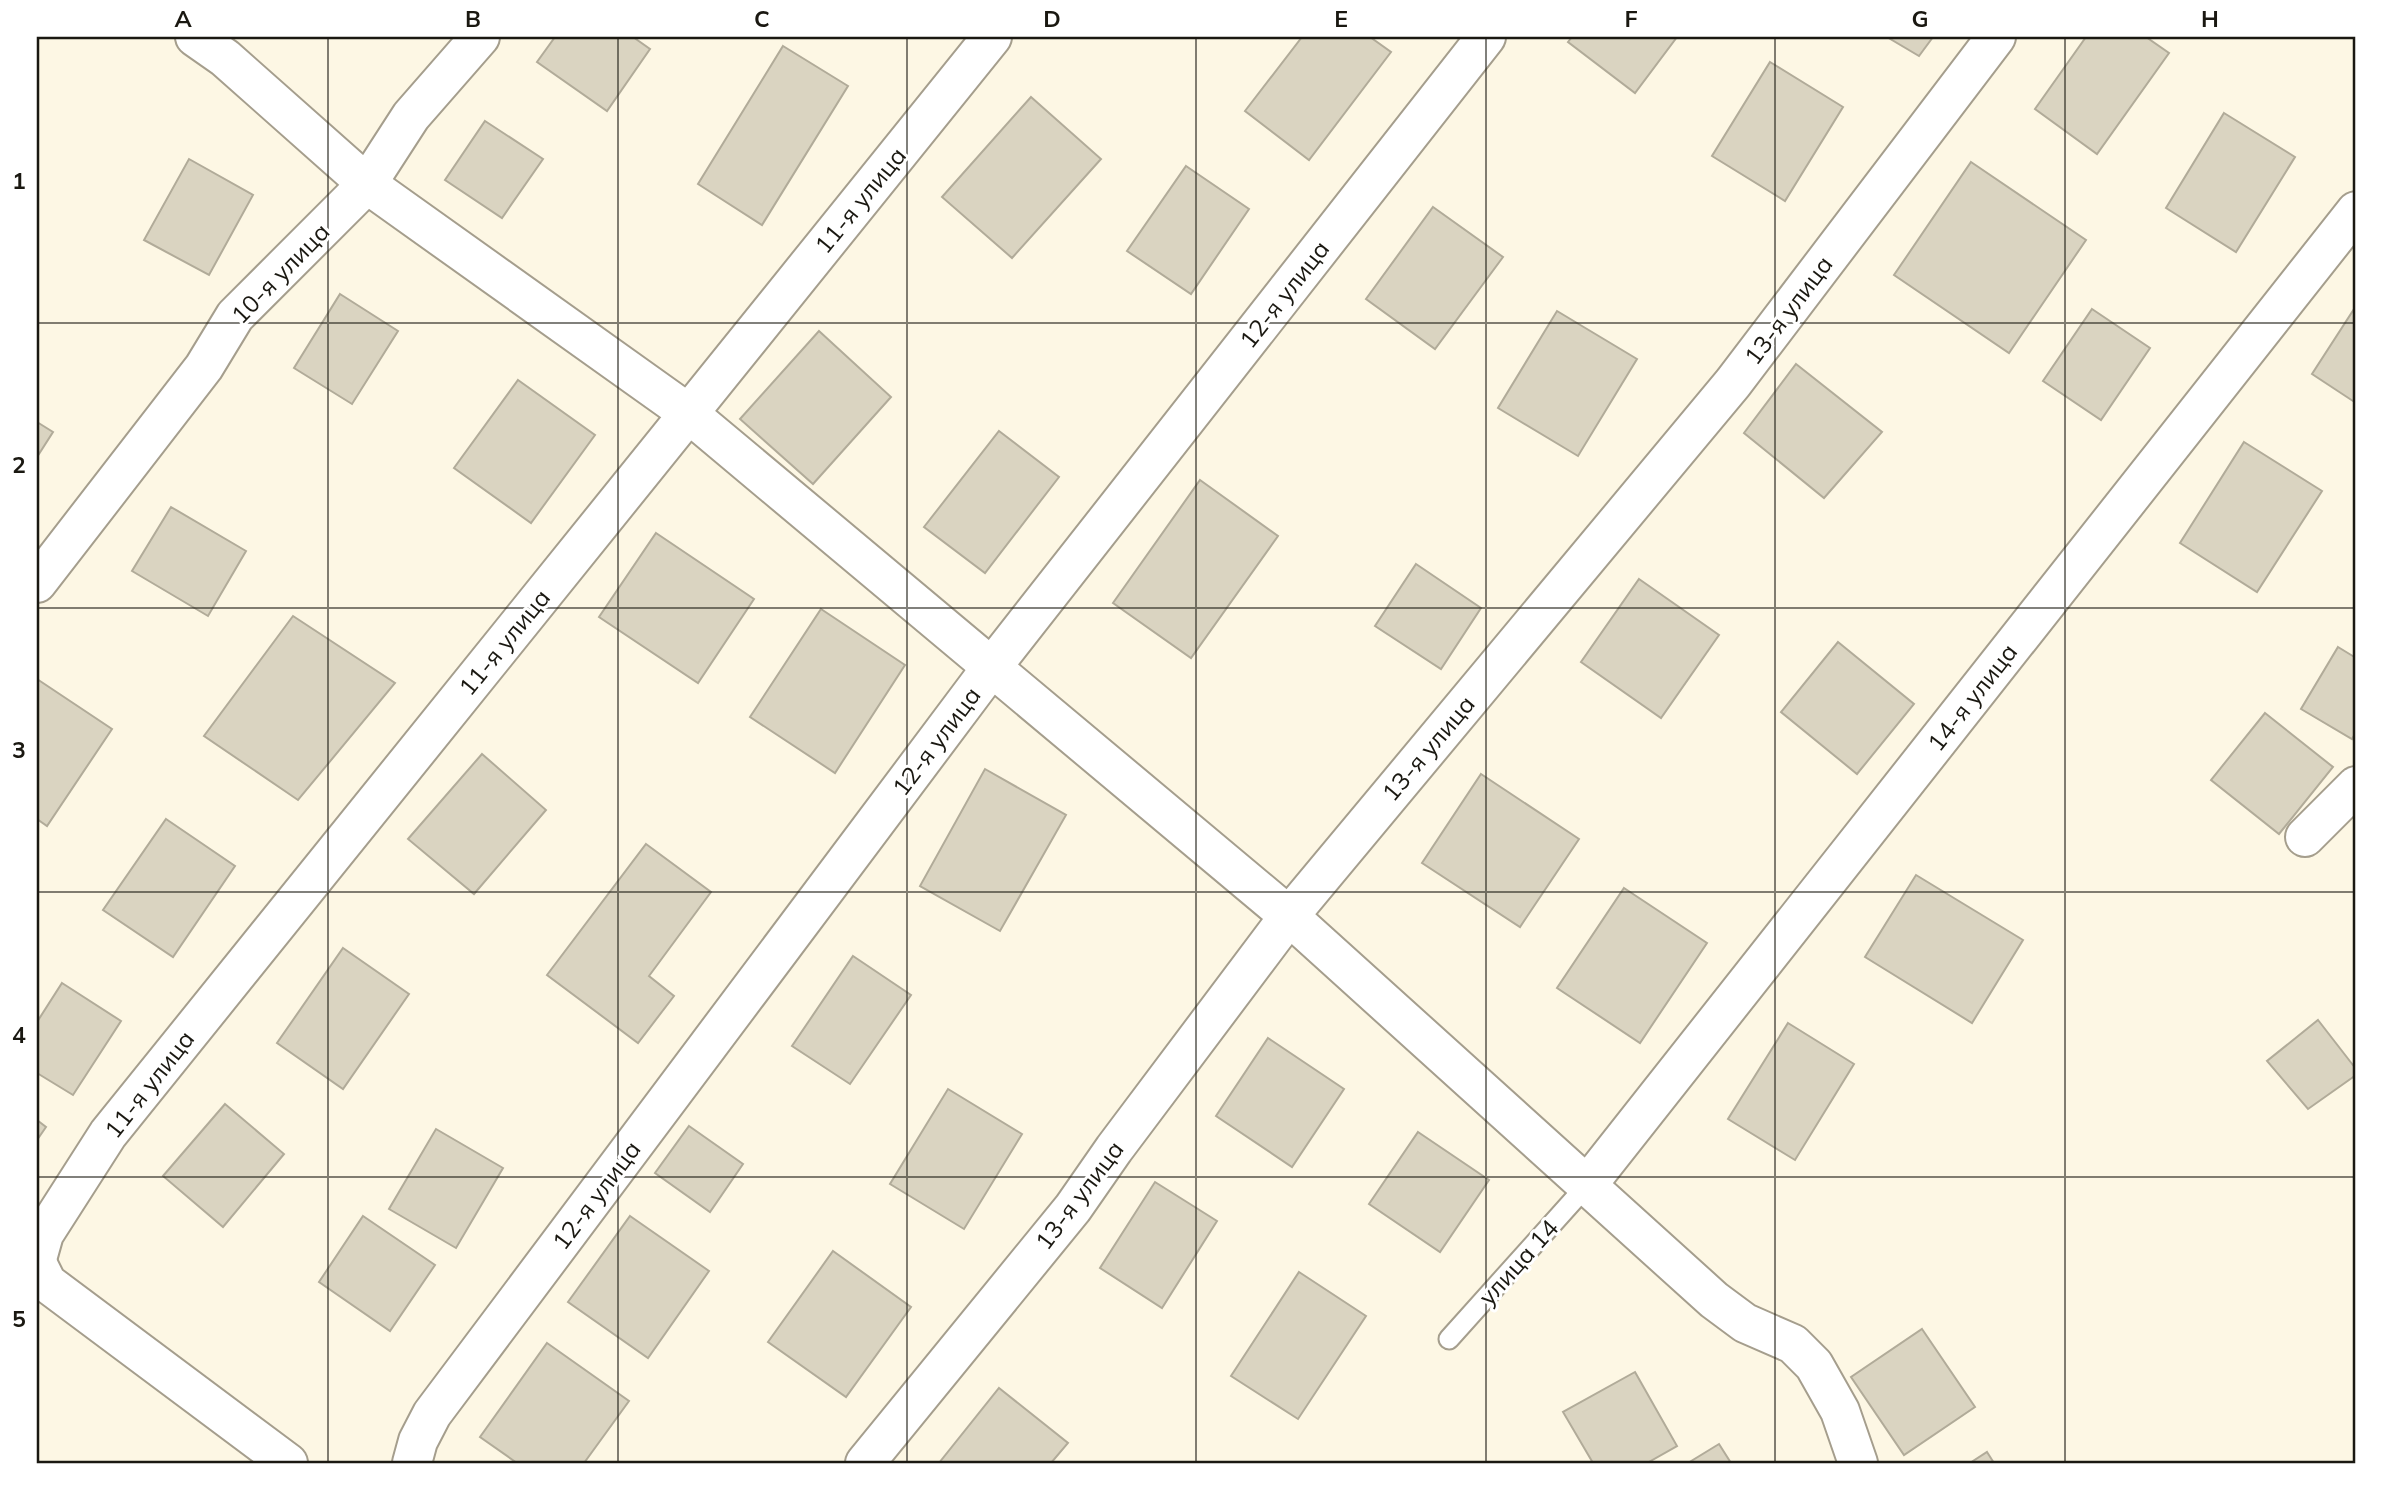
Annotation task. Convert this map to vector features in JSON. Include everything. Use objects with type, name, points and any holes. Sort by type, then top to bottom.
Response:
[{"type":"street","points":[[195,37],[225,58],[366,184],[688,413],[1289,916],[1714,1300],[1745,1323],[1793,1344],[1814,1365],[1840,1410],[1858,1463]]},
{"type":"street","name":"10-я улица","points":[[37,583],[204,368],[235,316],[366,184],[411,116],[480,37]]},
{"type":"street","name":"11-я улица","points":[[37,1261],[44,1234],[108,1134],[992,37]]},
{"type":"street","name":"12-я улица","points":[[412,1463],[418,1441],[432,1414],[990,668],[1486,37]]},
{"type":"street","name":"13-я улица","points":[[865,1463],[1073,1208],[1114,1149],[1289,916],[1733,383],[1996,37]]},
{"type":"street","name":"14-я улица","points":[[1588,1184],[2356,211]]},
{"type":"street","points":[[2305,837],[2356,786]]},
{"type":"street","points":[[37,1261],[47,1283],[288,1463]]},
{"type":"lane","name":"улица 14","points":[[1449,1339],[1588,1184]]},
{"type":"building","points":[[555,37],[633,37],[650,49],[607,111],[537,62]]},
{"type":"building","points":[[1302,37],[1370,37],[1391,52],[1309,160],[1245,111]]},
{"type":"building","points":[[1572,37],[1677,37],[1635,93],[1568,42]]},
{"type":"building","points":[[1887,37],[1933,37],[1919,56]]},
{"type":"building","points":[[2086,37],[2146,37],[2169,53],[2097,154],[2035,109]]},
{"type":"building","points":[[783,46],[848,86],[762,225],[698,184]]},
{"type":"building","points":[[1770,62],[1843,107],[1785,201],[1712,156]]},
{"type":"building","points":[[1031,97],[1101,159],[1012,258],[942,197]]},
{"type":"building","points":[[2224,113],[2295,157],[2236,252],[2166,208]]},
{"type":"building","points":[[485,121],[543,159],[502,218],[445,180]]},
{"type":"building","points":[[189,159],[253,195],[209,275],[144,240]]},
{"type":"building","points":[[1971,162],[2086,240],[2009,353],[1894,275]]},
{"type":"building","points":[[1186,166],[1249,209],[1191,294],[1127,251]]},
{"type":"building","points":[[1433,207],[1503,257],[1435,349],[1366,299]]},
{"type":"building","points":[[340,294],[398,331],[352,404],[294,368]]},
{"type":"building","points":[[2356,306],[2356,403],[2312,374]]},
{"type":"building","points":[[2092,309],[2150,348],[2101,420],[2043,381]]},
{"type":"building","points":[[1557,311],[1637,359],[1578,456],[1498,408]]},
{"type":"building","points":[[819,331],[891,397],[813,484],[740,419]]},
{"type":"building","points":[[1796,364],[1882,432],[1824,498],[1744,433]]},
{"type":"building","points":[[518,380],[595,435],[531,523],[454,468]]},
{"type":"building","points":[[37,422],[53,432],[37,457]]},
{"type":"building","points":[[999,431],[1059,477],[985,573],[924,527]]},
{"type":"building","points":[[2244,442],[2322,491],[2257,592],[2180,543]]},
{"type":"building","points":[[1200,480],[1278,536],[1191,658],[1113,603]]},
{"type":"building","points":[[171,507],[246,551],[208,616],[132,571]]},
{"type":"building","points":[[656,533],[754,599],[698,683],[599,617]]},
{"type":"building","points":[[1416,564],[1481,608],[1441,669],[1375,626]]},
{"type":"building","points":[[1639,579],[1719,635],[1661,718],[1581,662]]},
{"type":"building","points":[[821,609],[905,665],[835,773],[750,717]]},
{"type":"building","points":[[293,616],[395,683],[298,800],[204,736]]},
{"type":"building","points":[[1838,642],[1914,704],[1857,774],[1781,712]]},
{"type":"building","points":[[2338,647],[2356,658],[2356,732],[2352,739],[2301,709]]},
{"type":"building","points":[[37,679],[112,729],[47,826],[37,819]]},
{"type":"building","points":[[2265,713],[2333,767],[2279,834],[2211,780]]},
{"type":"building","points":[[482,754],[546,810],[474,894],[408,839]]},
{"type":"building","points":[[985,769],[1066,815],[1000,931],[920,886]]},
{"type":"building","points":[[1481,774],[1579,839],[1520,927],[1422,863]]},
{"type":"building","points":[[166,819],[235,866],[173,957],[103,910]]},
{"type":"building","points":[[646,844],[711,892],[649,976],[674,996],[638,1043],[547,975]]},
{"type":"building","points":[[1916,875],[2023,940],[1972,1023],[1865,957]]},
{"type":"building","points":[[1624,888],[1707,943],[1640,1043],[1557,988]]},
{"type":"building","points":[[343,948],[409,994],[343,1089],[277,1043]]},
{"type":"building","points":[[853,956],[911,995],[850,1084],[792,1046]]},
{"type":"building","points":[[62,983],[121,1021],[73,1095],[37,1073],[37,1022]]},
{"type":"building","points":[[2318,1020],[2356,1069],[2356,1075],[2308,1109],[2267,1061]]},
{"type":"building","points":[[1788,1023],[1854,1064],[1795,1160],[1728,1119]]},
{"type":"building","points":[[1268,1038],[1344,1089],[1292,1167],[1216,1116]]},
{"type":"building","points":[[948,1089],[1022,1134],[964,1229],[890,1184]]},
{"type":"building","points":[[225,1104],[284,1154],[223,1227],[163,1176]]},
{"type":"building","points":[[37,1120],[46,1127],[37,1140]]},
{"type":"building","points":[[689,1126],[743,1164],[710,1212],[655,1173]]},
{"type":"building","points":[[436,1129],[503,1168],[456,1248],[389,1209]]},
{"type":"building","points":[[1418,1132],[1489,1180],[1440,1252],[1369,1204]]},
{"type":"building","points":[[1155,1182],[1217,1221],[1162,1308],[1100,1268]]},
{"type":"building","points":[[363,1216],[435,1265],[390,1331],[319,1282]]},
{"type":"building","points":[[630,1216],[709,1271],[648,1358],[568,1302]]},
{"type":"building","points":[[833,1251],[911,1307],[846,1397],[768,1342]]},
{"type":"building","points":[[1299,1272],[1366,1316],[1298,1419],[1231,1376]]},
{"type":"building","points":[[1922,1329],[1975,1407],[1904,1455],[1851,1377]]},
{"type":"building","points":[[547,1343],[629,1401],[584,1463],[517,1463],[480,1437]]},
{"type":"building","points":[[1635,1372],[1677,1446],[1647,1463],[1593,1463],[1563,1412]]},
{"type":"building","points":[[999,1388],[1068,1443],[1051,1463],[939,1463]]},
{"type":"building","points":[[1719,1444],[1731,1463],[1688,1463]]},
{"type":"building","points":[[1987,1452],[1994,1463],[1970,1463]]}]
